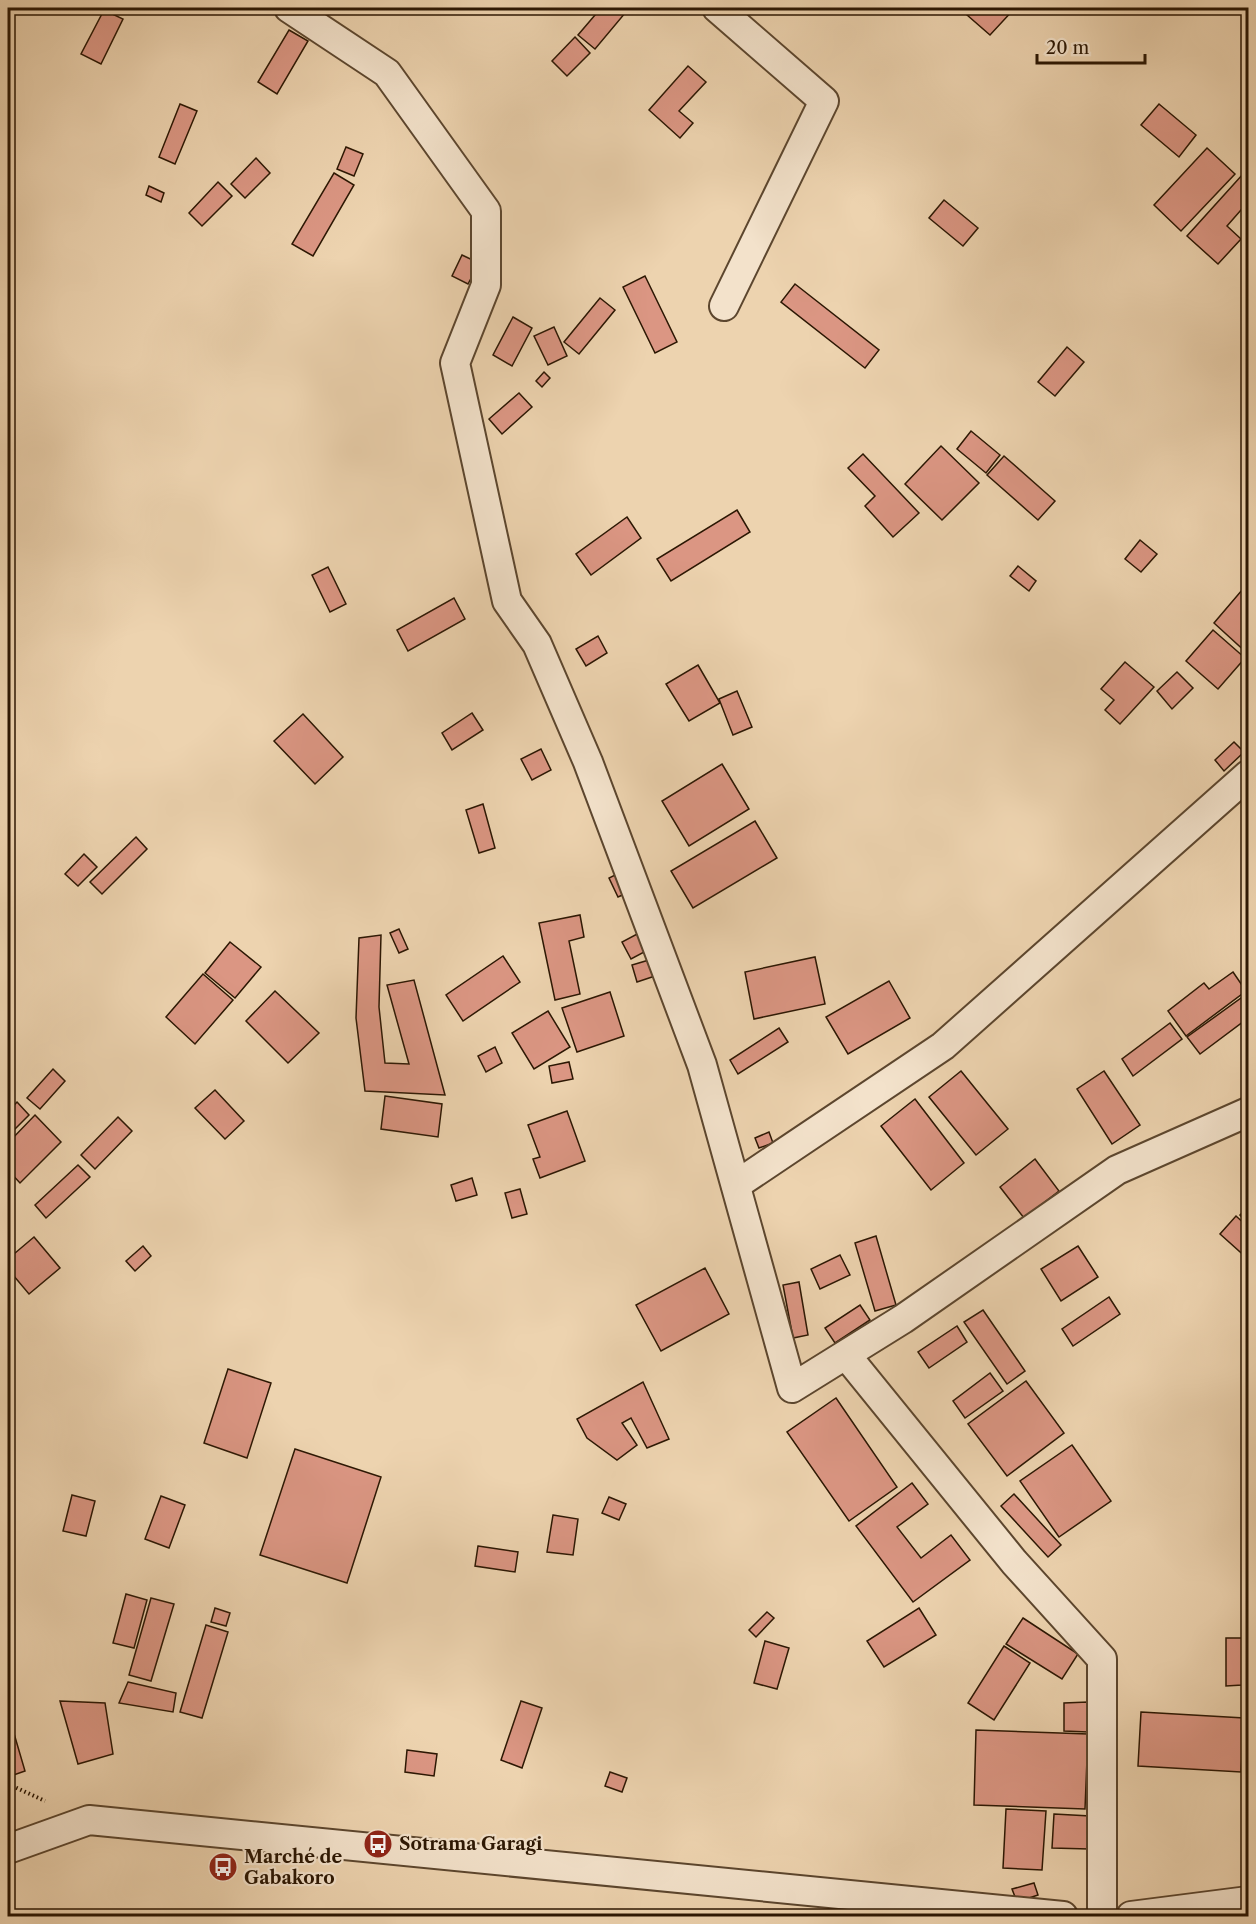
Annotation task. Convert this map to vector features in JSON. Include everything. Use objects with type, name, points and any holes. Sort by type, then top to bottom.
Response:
[{"type":"street","points":[[289,8],[387,73],[486,211],[486,285],[455,363],[507,601],[537,644],[588,762],[702,1065],[792,1388],[903,1319],[1117,1170],[1248,1112]]},
{"type":"street","points":[[717,8],[824,101],[724,306]]},
{"type":"street","points":[[736,1185],[943,1046],[1248,775]]},
{"type":"street","points":[[846,1355],[1014,1562],[1102,1659],[1102,1917]]},
{"type":"street","points":[[8,1849],[89,1820],[1063,1917]]},
{"type":"street","points":[[1131,1917],[1248,1901]]},
{"type":"building","points":[[601,8],[620,8],[626,12],[595,49],[578,35]]},
{"type":"building","points":[[959,8],[1015,8],[990,35]]},
{"type":"building","points":[[104,10],[123,19],[101,64],[81,54]]},
{"type":"building","points":[[289,30],[308,41],[277,94],[258,82]]},
{"type":"building","points":[[575,37],[590,53],[567,76],[552,61]]},
{"type":"building","points":[[688,66],[706,82],[679,111],[693,123],[680,138],[649,110]]},
{"type":"building","points":[[180,104],[197,111],[175,164],[159,157]]},
{"type":"building","points":[[1159,104],[1196,135],[1179,157],[1141,125]]},
{"type":"building","points":[[346,147],[363,154],[354,176],[337,169]]},
{"type":"building","points":[[1207,148],[1235,174],[1181,231],[1154,205]]},
{"type":"building","points":[[256,158],[270,173],[245,198],[231,184]]},
{"type":"building","points":[[334,173],[354,185],[313,256],[292,244]]},
{"type":"building","points":[[1243,174],[1248,178],[1248,202],[1227,226],[1241,239],[1218,264],[1187,236]]},
{"type":"building","points":[[218,182],[232,196],[202,226],[189,213]]},
{"type":"building","points":[[149,186],[164,193],[161,202],[146,195]]},
{"type":"building","points":[[944,200],[978,228],[963,246],[929,218]]},
{"type":"building","points":[[462,255],[479,263],[468,284],[452,276]]},
{"type":"building","points":[[645,276],[677,342],[655,353],[623,287]]},
{"type":"building","points":[[795,284],[879,350],[865,368],[781,302]]},
{"type":"building","points":[[600,298],[615,310],[579,354],[564,342]]},
{"type":"building","points":[[513,317],[532,328],[512,366],[493,355]]},
{"type":"building","points":[[554,327],[567,356],[548,365],[534,336]]},
{"type":"building","points":[[1067,347],[1084,362],[1055,396],[1038,382]]},
{"type":"building","points":[[544,372],[550,378],[542,387],[536,381]]},
{"type":"building","points":[[519,393],[532,407],[502,434],[489,419]]},
{"type":"building","points":[[971,431],[1000,455],[986,473],[957,449]]},
{"type":"building","points":[[941,446],[979,483],[942,520],[905,484]]},
{"type":"building","points":[[863,454],[919,513],[893,537],[865,506],[875,496],[848,468]]},
{"type":"building","points":[[1004,456],[1055,501],[1038,520],[987,475]]},
{"type":"building","points":[[737,510],[750,532],[671,581],[657,559]]},
{"type":"building","points":[[627,517],[641,538],[591,575],[576,554]]},
{"type":"building","points":[[1140,540],[1157,554],[1141,572],[1125,559]]},
{"type":"building","points":[[1018,566],[1036,581],[1029,591],[1010,576]]},
{"type":"building","points":[[328,567],[346,604],[330,612],[312,575]]},
{"type":"building","points":[[1248,583],[1248,654],[1214,623]]},
{"type":"building","points":[[454,598],[465,619],[408,651],[397,630]]},
{"type":"building","points":[[1213,630],[1245,658],[1218,689],[1186,661]]},
{"type":"building","points":[[598,636],[607,653],[586,666],[576,649]]},
{"type":"building","points":[[1125,662],[1154,687],[1120,724],[1105,710],[1114,700],[1101,689]]},
{"type":"building","points":[[698,665],[720,703],[689,721],[666,684]]},
{"type":"building","points":[[1177,672],[1193,688],[1172,709],[1157,691]]},
{"type":"building","points":[[737,691],[752,727],[733,735],[719,699]]},
{"type":"building","points":[[472,713],[483,730],[452,750],[442,733]]},
{"type":"building","points":[[303,714],[343,757],[315,784],[274,741]]},
{"type":"building","points":[[1234,742],[1244,752],[1224,771],[1215,760]]},
{"type":"building","points":[[541,749],[551,770],[532,780],[521,759]]},
{"type":"building","points":[[722,764],[749,809],[689,846],[662,801]]},
{"type":"building","points":[[483,804],[495,848],[479,853],[466,810]]},
{"type":"building","points":[[755,821],[777,858],[693,908],[671,871]]},
{"type":"building","points":[[136,837],[147,849],[102,894],[90,882]]},
{"type":"building","points":[[84,854],[97,867],[78,886],[65,874]]},
{"type":"building","points":[[625,870],[634,890],[618,897],[609,878]]},
{"type":"building","points":[[580,915],[584,937],[569,941],[580,994],[555,1000],[539,923]]},
{"type":"building","points":[[399,929],[408,949],[399,953],[390,933]]},
{"type":"building","points":[[639,933],[648,950],[631,959],[622,942]]},
{"type":"building","points":[[381,935],[379,1007],[385,1063],[409,1064],[387,985],[414,980],[445,1095],[365,1091],[356,1018],[359,938]]},
{"type":"building","points":[[230,942],[261,967],[235,998],[205,973]]},
{"type":"building","points":[[503,956],[520,982],[463,1021],[446,995]]},
{"type":"building","points":[[815,957],[825,1004],[754,1019],[745,972]]},
{"type":"building","points":[[649,960],[655,976],[637,982],[632,965]]},
{"type":"building","points":[[1233,972],[1246,991],[1186,1036],[1168,1011],[1204,983],[1209,989]]},
{"type":"building","points":[[203,974],[233,1000],[195,1044],[166,1017]]},
{"type":"building","points":[[889,981],[910,1018],[848,1054],[826,1017]]},
{"type":"building","points":[[275,991],[319,1033],[288,1063],[246,1021]]},
{"type":"building","points":[[610,992],[624,1036],[577,1052],[562,1008]]},
{"type":"building","points":[[1248,993],[1248,1018],[1200,1054],[1187,1037]]},
{"type":"building","points":[[548,1011],[570,1047],[534,1069],[512,1033]]},
{"type":"building","points":[[1170,1023],[1182,1039],[1133,1076],[1122,1059]]},
{"type":"building","points":[[779,1028],[788,1042],[738,1074],[730,1060]]},
{"type":"building","points":[[495,1047],[502,1063],[486,1072],[478,1056]]},
{"type":"building","points":[[569,1062],[573,1079],[552,1083],[549,1066]]},
{"type":"building","points":[[53,1069],[65,1081],[40,1109],[27,1098]]},
{"type":"building","points":[[961,1071],[1008,1129],[976,1155],[929,1097]]},
{"type":"building","points":[[1104,1071],[1140,1125],[1112,1144],[1077,1089]]},
{"type":"building","points":[[215,1090],[244,1121],[225,1139],[195,1108]]},
{"type":"building","points":[[385,1096],[442,1104],[438,1137],[381,1129]]},
{"type":"building","points":[[915,1099],[964,1163],[931,1190],[881,1126]]},
{"type":"building","points":[[17,1102],[29,1115],[8,1136],[8,1112]]},
{"type":"building","points":[[567,1111],[585,1161],[540,1178],[533,1159],[540,1157],[528,1125]]},
{"type":"building","points":[[35,1115],[61,1142],[20,1183],[8,1170],[8,1143]]},
{"type":"building","points":[[118,1117],[132,1131],[95,1169],[81,1155]]},
{"type":"building","points":[[769,1132],[773,1143],[759,1148],[755,1138]]},
{"type":"building","points":[[1035,1159],[1059,1191],[1024,1218],[1000,1187]]},
{"type":"building","points":[[78,1165],[90,1177],[46,1218],[35,1205]]},
{"type":"building","points":[[472,1178],[477,1195],[456,1201],[451,1185]]},
{"type":"building","points":[[520,1189],[527,1214],[512,1218],[505,1193]]},
{"type":"building","points":[[1248,1207],[1248,1224],[1240,1215]]},
{"type":"building","points":[[1236,1216],[1248,1227],[1248,1259],[1220,1234]]},
{"type":"building","points":[[876,1236],[896,1305],[875,1311],[855,1243]]},
{"type":"building","points":[[34,1237],[60,1268],[29,1294],[8,1269],[8,1259]]},
{"type":"building","points":[[143,1246],[151,1256],[135,1271],[126,1261]]},
{"type":"building","points":[[1078,1246],[1098,1277],[1061,1301],[1041,1269]]},
{"type":"building","points":[[840,1255],[850,1275],[820,1289],[811,1269]]},
{"type":"building","points":[[705,1268],[729,1314],[661,1351],[636,1305]]},
{"type":"building","points":[[799,1282],[808,1335],[793,1338],[783,1285]]},
{"type":"building","points":[[1109,1297],[1120,1314],[1073,1346],[1062,1329]]},
{"type":"building","points":[[860,1305],[870,1320],[835,1343],[825,1328]]},
{"type":"building","points":[[983,1310],[1025,1371],[1007,1384],[964,1322]]},
{"type":"building","points":[[957,1326],[967,1342],[929,1368],[918,1352]]},
{"type":"building","points":[[228,1369],[271,1383],[247,1458],[204,1443]]},
{"type":"building","points":[[990,1373],[1003,1391],[965,1418],[953,1401]]},
{"type":"building","points":[[1026,1381],[1064,1433],[1007,1476],[968,1424]]},
{"type":"building","points":[[643,1382],[669,1439],[647,1448],[631,1418],[622,1423],[637,1445],[617,1460],[587,1438],[577,1419]]},
{"type":"building","points":[[836,1398],[897,1487],[849,1521],[787,1432]]},
{"type":"building","points":[[1072,1445],[1111,1501],[1059,1537],[1020,1481]]},
{"type":"building","points":[[295,1449],[381,1477],[347,1583],[260,1555]]},
{"type":"building","points":[[912,1483],[928,1504],[897,1527],[921,1558],[951,1535],[970,1560],[913,1602],[856,1526]]},
{"type":"building","points":[[1014,1494],[1061,1545],[1048,1557],[1001,1506]]},
{"type":"building","points":[[72,1495],[95,1501],[86,1536],[63,1531]]},
{"type":"building","points":[[161,1496],[185,1505],[169,1548],[145,1539]]},
{"type":"building","points":[[609,1497],[626,1504],[619,1520],[602,1513]]},
{"type":"building","points":[[553,1515],[578,1519],[573,1555],[547,1552]]},
{"type":"building","points":[[478,1546],[518,1552],[515,1572],[475,1566]]},
{"type":"building","points":[[126,1594],[147,1600],[134,1648],[113,1643]]},
{"type":"building","points":[[151,1598],[174,1604],[151,1681],[129,1675]]},
{"type":"building","points":[[215,1608],[230,1613],[226,1626],[211,1622]]},
{"type":"building","points":[[919,1608],[936,1635],[884,1667],[867,1641]]},
{"type":"building","points":[[767,1612],[774,1618],[756,1637],[749,1630]]},
{"type":"building","points":[[1023,1618],[1078,1654],[1062,1679],[1006,1644]]},
{"type":"building","points":[[206,1625],[228,1632],[202,1718],[180,1712]]},
{"type":"building","points":[[1226,1638],[1242,1638],[1242,1685],[1226,1686]]},
{"type":"building","points":[[765,1641],[789,1648],[777,1689],[754,1683]]},
{"type":"building","points":[[1004,1646],[1030,1663],[994,1720],[968,1703]]},
{"type":"building","points":[[128,1682],[176,1693],[173,1712],[119,1703]]},
{"type":"building","points":[[60,1701],[105,1703],[113,1754],[78,1764]]},
{"type":"building","points":[[521,1701],[542,1708],[522,1768],[501,1760]]},
{"type":"building","points":[[1088,1702],[1088,1732],[1064,1731],[1064,1703]]},
{"type":"building","points":[[1141,1712],[1244,1718],[1241,1772],[1138,1766]]},
{"type":"building","points":[[8,1713],[25,1771],[8,1777]]},
{"type":"building","points":[[976,1730],[1088,1734],[1085,1809],[974,1805]]},
{"type":"building","points":[[407,1750],[437,1754],[434,1776],[405,1772]]},
{"type":"building","points":[[610,1772],[627,1778],[622,1792],[605,1786]]},
{"type":"building","points":[[1006,1809],[1046,1811],[1042,1870],[1003,1868]]},
{"type":"building","points":[[1054,1814],[1090,1816],[1089,1849],[1052,1848]]},
{"type":"building","points":[[1034,1883],[1038,1895],[1017,1902],[1012,1889]]},
{"type":"place","name":"Sotrama Garagi","points":[[378,1844]]},
{"type":"place","name":"Marché de Gabakoro","points":[[223,1867]]}]
